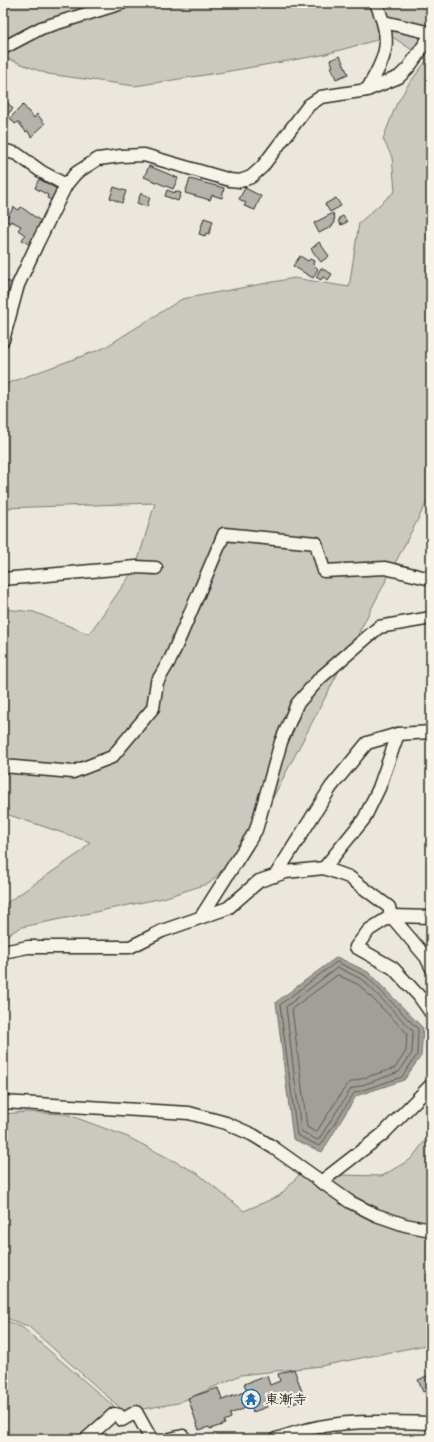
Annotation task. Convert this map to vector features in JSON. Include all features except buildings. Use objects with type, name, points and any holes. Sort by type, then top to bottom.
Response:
[{"type":"street","points":[[3,48],[41,28],[122,3]]},
{"type":"street","points":[[367,90],[379,67],[387,44],[384,22],[376,3]]},
{"type":"street","points":[[3,340],[18,286],[66,185],[76,173],[98,159],[144,155],[230,180],[240,181],[251,177],[262,167],[309,105],[322,97],[367,90],[399,77],[409,67],[431,34],[384,22]]},
{"type":"street","points":[[3,150],[17,154],[42,172],[66,185]]},
{"type":"street","points":[[3,766],[73,772],[112,757],[153,708],[157,682],[171,658],[224,534],[316,543],[324,571],[385,568],[431,579]]},
{"type":"street","points":[[3,579],[136,567],[156,568]]},
{"type":"street","points":[[201,917],[256,830],[281,742],[297,704],[320,678],[379,627],[431,618]]},
{"type":"street","points":[[275,876],[331,787],[367,743],[398,734],[431,732]]},
{"type":"street","points":[[324,868],[364,819],[379,788],[398,734]]},
{"type":"street","points":[[3,952],[28,947],[130,947],[162,931],[228,908],[259,881],[286,872],[324,868],[349,877],[389,907],[391,916],[426,957],[431,967]]},
{"type":"street","points":[[430,1010],[393,968],[356,947],[369,930],[391,916],[431,917]]},
{"type":"street","points":[[321,1182],[383,1134],[431,1084]]},
{"type":"street","points":[[3,1102],[189,1113],[226,1123],[254,1136],[274,1148],[350,1202],[376,1215],[405,1225],[431,1230]]},
{"type":"street","points":[[86,1439],[114,1414],[119,1415],[122,1420],[136,1412],[151,1439]]},
{"type":"street","points":[[276,1439],[307,1429],[340,1424],[365,1422],[431,1423]]},
{"type":"street","points":[[170,1439],[183,1436],[183,1439]]},
{"type":"shaded area","points":[[3,3],[431,3],[431,494],[253,836],[210,883],[163,898],[22,927],[3,937],[3,909],[8,902],[81,852],[90,842],[3,813],[3,609],[34,612],[89,634],[136,567],[155,503],[3,508],[3,385],[104,348],[182,299],[294,278],[349,287],[359,223],[395,191],[392,157],[383,139],[396,105],[408,85],[427,60],[391,36],[322,55],[135,86],[48,74],[3,57]]},
{"type":"shaded area","points":[[26,1112],[66,1114],[128,1137],[197,1173],[244,1211],[279,1196],[300,1174],[382,1176],[411,1159],[427,1138],[431,1127],[431,1344],[321,1366],[241,1375],[178,1403],[125,1412],[28,1326],[3,1317],[3,1114]]},
{"type":"shaded area","points":[[3,1319],[23,1328],[118,1410],[89,1439],[3,1439]]},
{"type":"water","points":[[337,957],[368,972],[423,1028],[421,1056],[404,1080],[356,1096],[322,1152],[293,1139],[276,1002]]},
{"type":"place","name":"東漸寺","points":[[251,1399]]}]
